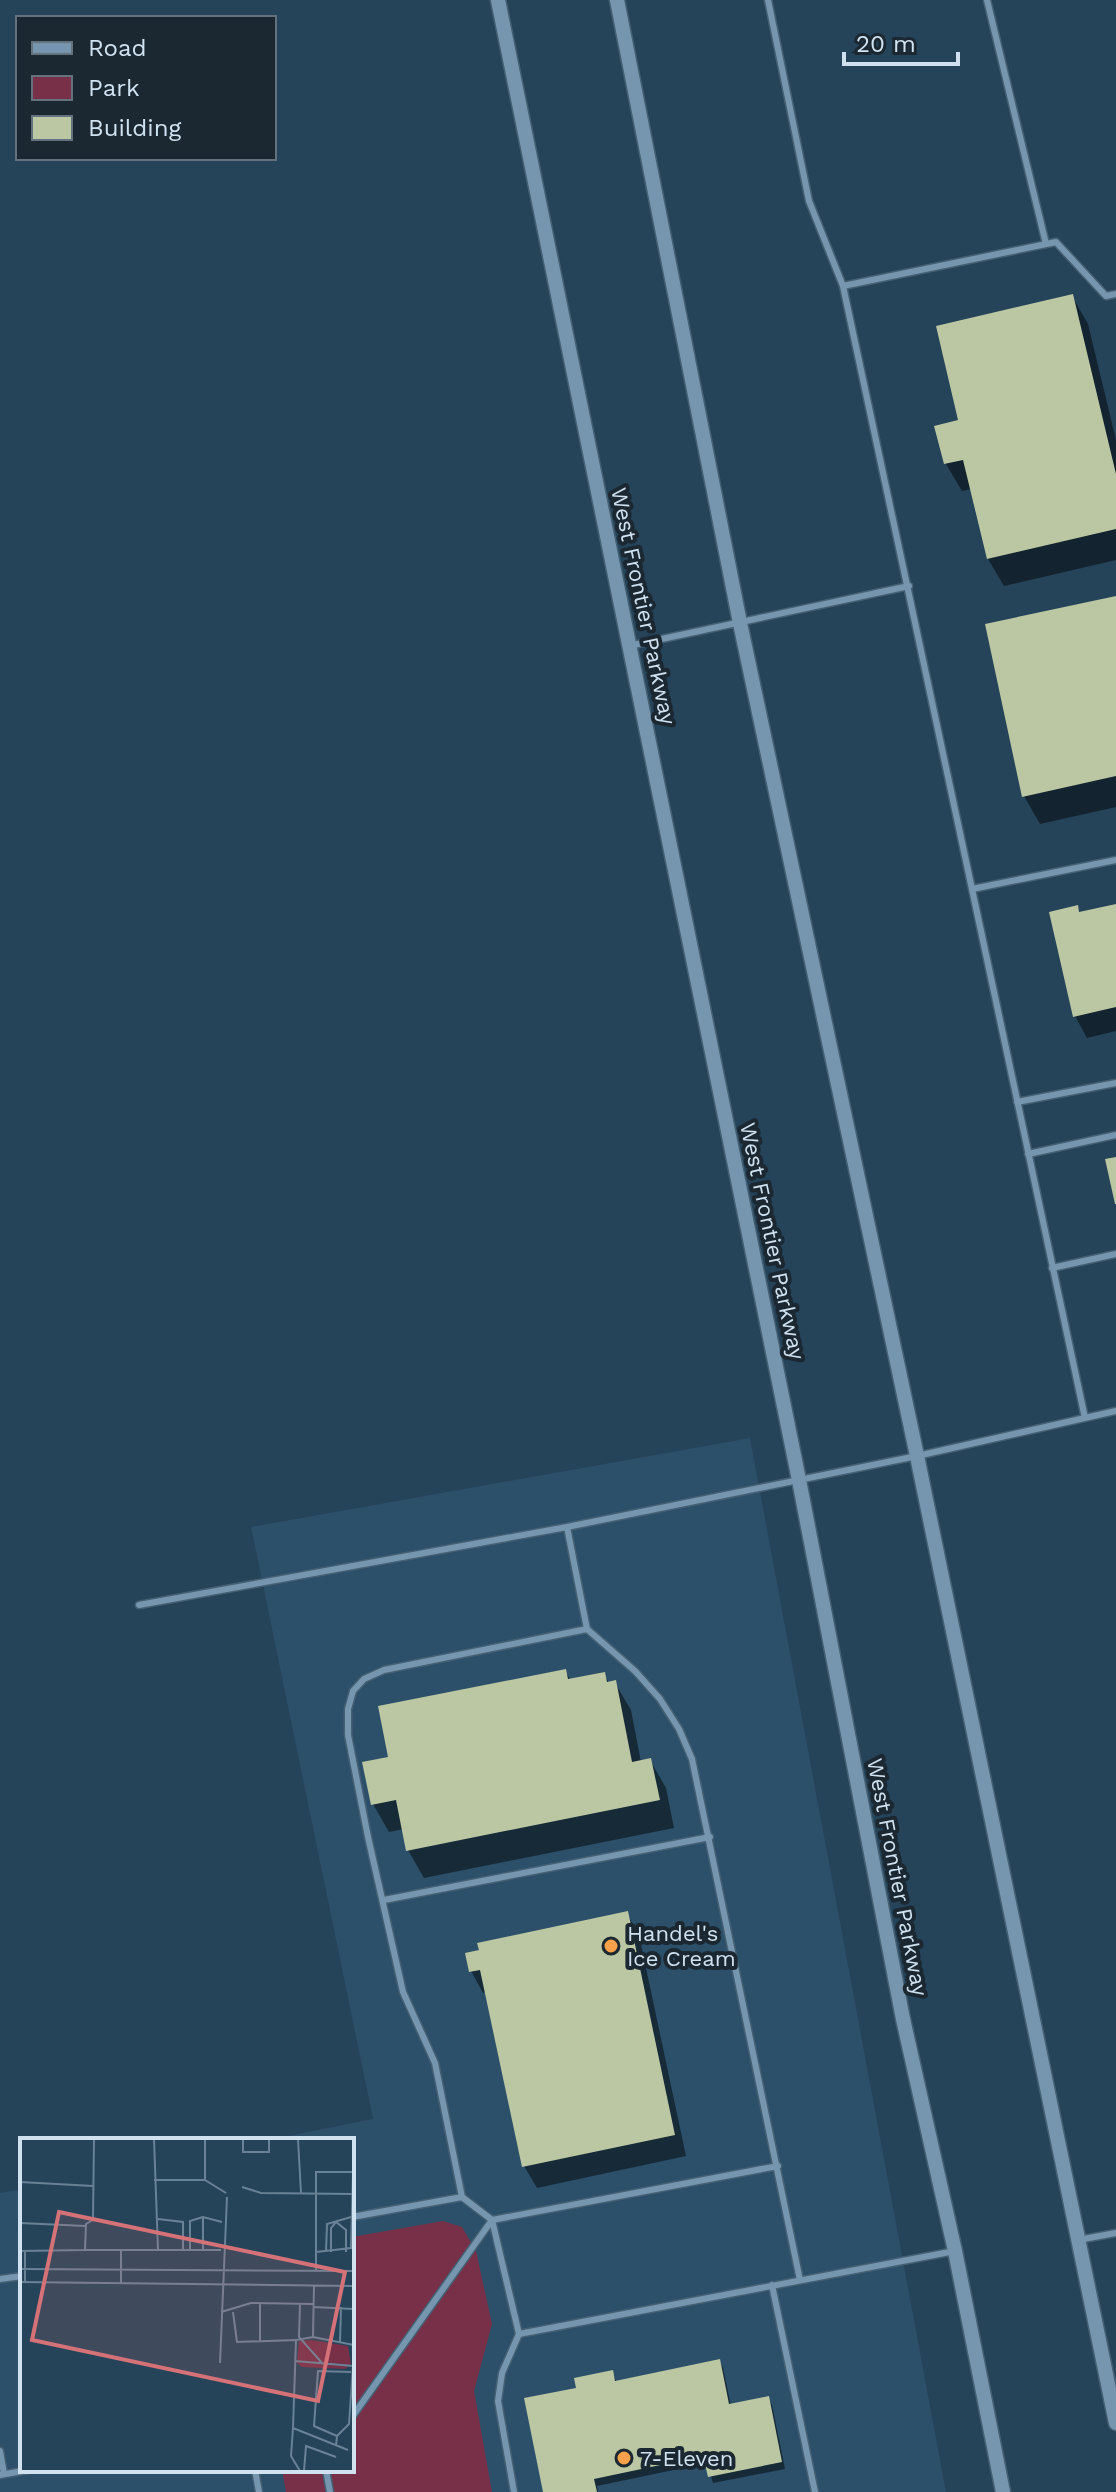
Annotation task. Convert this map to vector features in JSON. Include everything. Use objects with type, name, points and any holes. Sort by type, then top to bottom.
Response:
[{"type":"street","name":"West Frontier Parkway","points":[[498,0],[799,1480],[903,2019],[955,2251],[1003,2492]]},
{"type":"street","points":[[617,0],[740,623],[917,1456],[1116,2423]]},
{"type":"lane","points":[[768,0],[809,201],[843,286],[1085,1418]]},
{"type":"lane","points":[[987,0],[1046,244]]},
{"type":"lane","points":[[843,286],[1056,242],[1106,296],[1116,294]]},
{"type":"lane","points":[[629,646],[909,586]]},
{"type":"lane","points":[[972,889],[1116,860]]},
{"type":"lane","points":[[1017,1102],[1116,1083]]},
{"type":"lane","points":[[1028,1154],[1116,1135]]},
{"type":"lane","points":[[1052,1268],[1116,1254]]},
{"type":"lane","points":[[139,1605],[567,1527],[917,1456],[1116,1411]]},
{"type":"lane","points":[[567,1527],[587,1629],[635,1671],[660,1699],[679,1729],[692,1759],[800,2280]]},
{"type":"lane","points":[[514,2492],[498,2401],[502,2373],[519,2334],[492,2220],[462,2197],[435,2063],[403,1992],[348,1735],[348,1709],[353,1691],[364,1679],[384,1670],[587,1629]]},
{"type":"lane","points":[[384,1900],[710,1837]]},
{"type":"lane","points":[[354,2414],[492,2220],[778,2166]]},
{"type":"lane","points":[[354,2217],[462,2197]]},
{"type":"lane","points":[[1078,2240],[1116,2233]]},
{"type":"lane","points":[[519,2334],[955,2251]]},
{"type":"lane","points":[[0,2279],[20,2276]]},
{"type":"lane","points":[[772,2285],[815,2492]]},
{"type":"lane","points":[[0,2451],[2,2474]]},
{"type":"lane","points":[[255,2472],[259,2492]]},
{"type":"lane","points":[[326,2472],[330,2492]]},
{"type":"shaded area","points":[[750,1438],[946,2492],[0,2492],[0,2193],[20,2189],[20,2472],[354,2472],[354,2138],[278,2138],[373,2119],[251,1527]]},
{"type":"green space","points":[[443,2221],[462,2227],[476,2251],[492,2324],[474,2391],[492,2492],[286,2492],[282,2472],[354,2472],[354,2237]]},
{"type":"building","points":[[1073,294],[1116,474],[1116,529],[987,559],[963,460],[944,464],[934,426],[958,420],[936,326]]},
{"type":"building","points":[[1116,596],[1116,776],[1022,797],[985,624]]},
{"type":"building","points":[[1116,904],[1116,1007],[1073,1017],[1049,912],[1078,905],[1079,912]]},
{"type":"building","points":[[1116,1157],[1116,1204],[1115,1204],[1105,1159]]},
{"type":"building","points":[[566,1669],[568,1679],[605,1672],[607,1682],[616,1680],[632,1762],[651,1758],[660,1800],[406,1851],[396,1800],[371,1805],[362,1762],[388,1757],[378,1706]]},
{"type":"building","points":[[628,1911],[675,2135],[522,2167],[480,1970],[469,1972],[465,1953],[479,1950],[477,1943]]},
{"type":"building","points":[[720,2359],[729,2404],[769,2396],[782,2462],[708,2477],[703,2456],[594,2479],[597,2492],[543,2492],[524,2398],[576,2388],[574,2378],[613,2370],[615,2381]]},
{"type":"place","name":"Handel's Ice Cream","points":[[611,1946]]},
{"type":"place","name":"7-Eleven","points":[[624,2458]]}]
